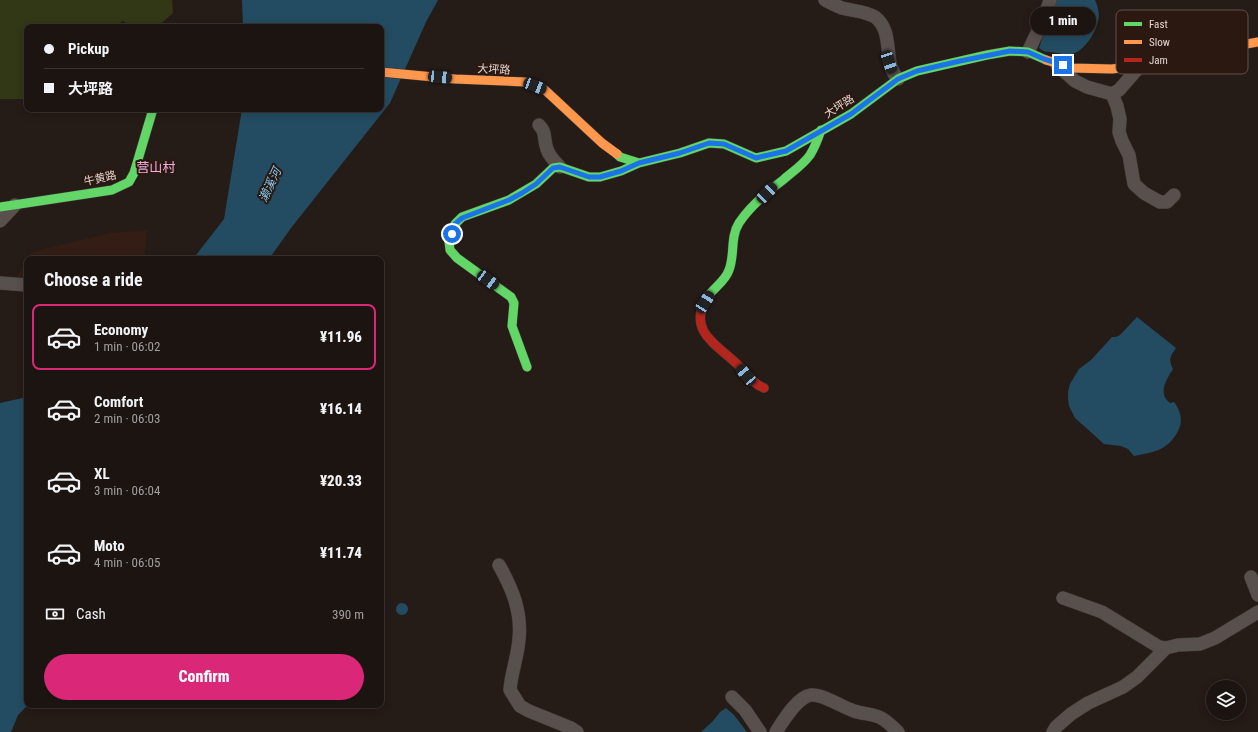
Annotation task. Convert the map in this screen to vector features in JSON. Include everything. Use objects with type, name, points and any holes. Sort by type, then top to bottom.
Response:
[{"type":"main road","name":"大坪路","points":[[1248,44],[1258,42]]},
{"type":"main road","name":"大坪路","points":[[384,72],[524,82],[545,90],[602,143],[620,157],[639,163],[680,153],[709,143],[724,144],[756,158],[786,151],[851,114],[898,79],[917,71],[967,59],[1010,51],[1028,52],[1072,68],[1094,70],[1116,68]]},
{"type":"main road","name":"牛黄路","points":[[0,207],[120,188],[129,182],[134,173],[152,112]]},
{"type":"main road","points":[[764,388],[757,386],[737,364],[706,336],[701,326],[700,313],[712,291],[727,276],[731,265],[732,242],[735,230],[740,222],[776,184],[803,164],[812,154],[821,130]]},
{"type":"main road","points":[[527,367],[512,326],[514,303],[511,297],[457,258],[450,250],[449,242],[455,224],[462,218],[509,200],[536,184],[553,168],[560,167],[589,177],[600,177],[621,171],[639,163]]},
{"type":"street","points":[[826,0],[843,8],[863,12],[875,18],[882,24],[886,32],[889,62],[893,73],[898,79]]},
{"type":"street","points":[[1028,52],[1044,18],[1050,0]]},
{"type":"street","points":[[1054,62],[1075,81],[1087,87],[1112,94],[1119,90],[1133,74]]},
{"type":"street","points":[[1112,94],[1120,119],[1122,141],[1129,155],[1134,184],[1160,202],[1167,202],[1174,196]]},
{"type":"street","points":[[539,125],[544,130],[546,148],[560,167]]},
{"type":"street","points":[[0,221],[15,205]]},
{"type":"street","points":[[0,283],[24,285]]},
{"type":"street","points":[[499,565],[516,600],[519,618],[520,638],[512,669],[510,690],[520,706],[577,732]]},
{"type":"street","points":[[1251,577],[1258,595]]},
{"type":"street","points":[[1062,598],[1102,612],[1159,647],[1166,648],[1178,645],[1200,644],[1216,638],[1258,612]]},
{"type":"street","points":[[1053,732],[1056,727],[1071,714],[1088,703],[1123,687],[1137,677],[1166,648]]},
{"type":"street","points":[[776,732],[786,715],[798,702],[811,695],[824,698],[854,711],[881,718],[898,732]]},
{"type":"street","points":[[732,696],[745,710],[760,732]]},
{"type":"shaded area","points":[[147,230],[144,256],[29,256],[31,252],[111,233]]},
{"type":"shaded area","points":[[24,264],[24,289],[15,281]]},
{"type":"green space","points":[[0,0],[172,0],[173,13],[160,24],[130,24],[122,21],[120,24],[24,24],[24,99],[0,99]]},
{"type":"water","points":[[242,0],[438,0],[426,22],[390,103],[384,111],[384,24],[243,24]]},
{"type":"water","points":[[1056,0],[1095,0],[1098,8],[1099,18],[1091,38],[1082,48],[1072,54],[1065,55],[1046,52],[1039,48]]},
{"type":"water","name":"濑溪河","points":[[242,112],[383,112],[291,228],[271,256],[195,256],[224,219]]},
{"type":"water","points":[[1137,317],[1176,348],[1170,358],[1173,369],[1164,386],[1164,395],[1170,403],[1174,402],[1178,408],[1181,422],[1175,436],[1166,446],[1155,451],[1134,456],[1128,449],[1121,446],[1104,444],[1075,418],[1069,406],[1068,392],[1070,384],[1079,369],[1091,360],[1112,337],[1120,335]]},
{"type":"water","points":[[24,398],[25,708],[18,715],[11,732],[0,732],[0,403]]},
{"type":"water","points":[[400,603],[404,603],[408,609],[404,615],[400,615],[396,611],[396,607]]},
{"type":"water","points":[[726,708],[734,715],[747,732],[701,732],[720,712]]},
{"type":"traffic: fast","points":[[617,154],[620,157],[639,163],[680,153],[709,143],[724,144],[756,158],[786,151],[851,114],[898,79],[917,71],[1010,51],[1028,52],[1046,60]]},
{"type":"traffic: fast","points":[[0,207],[112,190],[129,182],[134,173],[152,112]]},
{"type":"traffic: fast","points":[[706,299],[722,282],[729,270],[732,258],[734,234],[739,223],[759,200],[807,159],[815,146],[821,130]]},
{"type":"traffic: fast","points":[[527,367],[512,326],[514,303],[511,297],[457,258],[450,250],[449,242],[455,224],[462,217],[509,200],[536,184],[553,168],[560,167],[589,177],[600,177],[621,171],[639,163]]},
{"type":"traffic: slow","points":[[1248,44],[1258,42]]},
{"type":"traffic: slow","points":[[1046,60],[1072,68],[1116,68]]},
{"type":"traffic: slow","points":[[384,72],[455,79],[525,82],[545,90],[602,143],[617,154]]},
{"type":"traffic: jam","points":[[706,299],[701,310],[700,320],[702,328],[707,336],[752,380],[764,388]]},
{"type":"district","name":"营山村","points":[[156,167]]},
{"type":"route","points":[[452,234],[455,224],[462,218],[509,200],[522,193],[536,184],[553,168],[560,167],[589,177],[600,177],[610,175],[639,163],[680,153],[709,143],[724,144],[756,158],[786,151],[851,114],[898,79],[917,71],[1010,51],[1028,52],[1063,65]]}]
